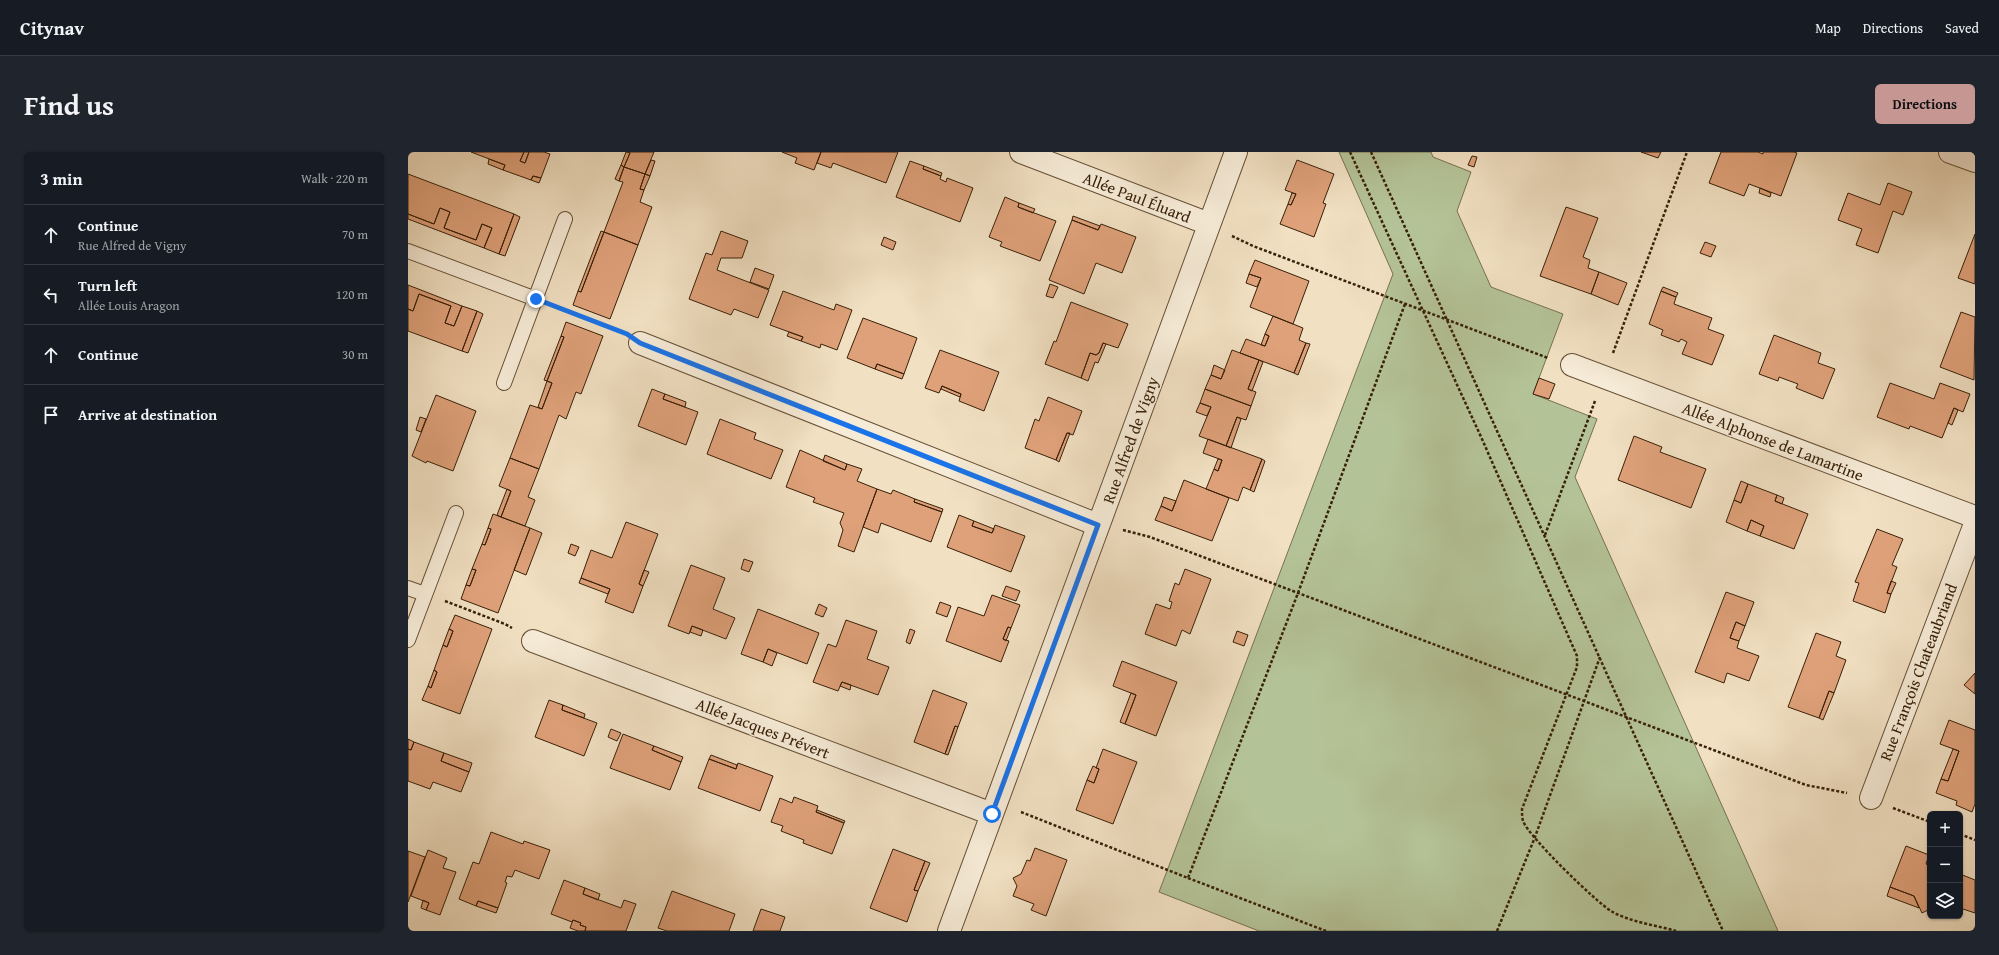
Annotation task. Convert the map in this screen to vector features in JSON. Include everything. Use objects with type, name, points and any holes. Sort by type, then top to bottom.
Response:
[{"type":"street","name":"Allée Paul Éluard","points":[[1021,152],[1209,224]]},
{"type":"street","name":"Rue Alfred de Vigny","points":[[949,931],[1236,152]]},
{"type":"street","points":[[1950,152],[1975,161]]},
{"type":"street","points":[[640,343],[1098,525]]},
{"type":"street","name":"Allée Alphonse de Lamartine","points":[[1572,365],[1975,517]]},
{"type":"street","name":"Rue François Chateaubriand","points":[[1870,798],[1975,524]]},
{"type":"street","name":"Allée Jacques Prévert","points":[[533,641],[994,808]]},
{"type":"lane","points":[[504,383],[566,219]]},
{"type":"lane","points":[[408,251],[536,299]]},
{"type":"lane","points":[[408,640],[456,513]]},
{"type":"lane","points":[[408,588],[425,594]]},
{"type":"path","points":[[1350,152],[1482,439],[1577,656],[1577,667],[1522,809],[1523,821],[1535,837],[1565,870],[1597,900],[1612,911],[1627,918],[1676,931]]},
{"type":"path","points":[[1371,152],[1723,931]]},
{"type":"path","points":[[1545,535],[1687,152]]},
{"type":"path","points":[[1209,224],[1253,246],[1546,358],[1572,365]]},
{"type":"path","points":[[536,299],[627,334],[640,343]]},
{"type":"path","points":[[1188,878],[1298,593],[1405,304]]},
{"type":"path","points":[[1098,525],[1150,537],[1806,785],[1870,798],[1927,821]]},
{"type":"path","points":[[425,594],[505,624],[533,641]]},
{"type":"path","points":[[1497,931],[1535,837],[1600,657]]},
{"type":"path","points":[[994,808],[1188,878],[1326,931]]},
{"type":"path","points":[[1963,835],[1975,840]]},
{"type":"green space","points":[[1339,152],[1431,152],[1433,157],[1471,172],[1457,211],[1491,287],[1563,314],[1533,394],[1597,419],[1575,477],[1778,931],[1259,931],[1159,892],[1393,274]]},
{"type":"building","points":[[471,152],[524,152],[520,161],[525,163],[529,152],[544,152],[550,154],[541,178],[533,176],[531,180],[503,170],[505,165]]},
{"type":"building","points":[[524,152],[529,152],[525,163],[520,161]]},
{"type":"building","points":[[626,152],[630,153],[624,167],[621,165]]},
{"type":"building","points":[[628,152],[654,152],[645,174],[624,167],[630,153]]},
{"type":"building","points":[[782,152],[821,152],[814,170],[795,163],[797,158]]},
{"type":"building","points":[[821,152],[898,152],[886,183],[833,163],[831,168],[817,163]]},
{"type":"building","points":[[1641,152],[1661,152],[1658,158]]},
{"type":"building","points":[[1721,152],[1758,152],[1763,154],[1763,152],[1797,153],[1781,196],[1749,184],[1744,196],[1709,183]]},
{"type":"building","points":[[1472,156],[1477,157],[1474,167],[1468,165]]},
{"type":"building","points":[[489,159],[505,165],[503,170],[488,164]]},
{"type":"building","points":[[651,160],[655,161],[650,176],[645,174]]},
{"type":"building","points":[[1297,160],[1334,174],[1323,203],[1326,204],[1314,237],[1280,224],[1288,204],[1291,205],[1296,194],[1285,190]]},
{"type":"building","points":[[910,161],[924,166],[923,169],[941,176],[940,179],[946,182],[947,178],[973,188],[960,222],[896,197]]},
{"type":"building","points":[[621,165],[624,167],[619,181],[615,179]]},
{"type":"building","points":[[924,166],[942,173],[941,176],[923,169]]},
{"type":"building","points":[[624,167],[645,174],[640,189],[644,190],[640,202],[652,207],[638,245],[604,232],[623,182],[619,181]]},
{"type":"building","points":[[408,174],[514,214],[499,254],[484,248],[492,228],[482,224],[476,240],[444,228],[450,212],[440,208],[434,224],[408,214]]},
{"type":"building","points":[[645,174],[650,176],[644,190],[640,189]]},
{"type":"building","points":[[533,176],[541,178],[539,183],[531,180]]},
{"type":"building","points":[[1888,183],[1912,192],[1903,215],[1893,211],[1878,253],[1856,245],[1862,229],[1838,220],[1848,193],[1880,205]]},
{"type":"building","points":[[1760,188],[1771,193],[1770,197],[1759,193]]},
{"type":"building","points":[[1292,193],[1296,194],[1291,205],[1288,204]]},
{"type":"building","points":[[1005,197],[1019,203],[1018,207],[1056,221],[1040,261],[1000,246],[1002,242],[989,237]]},
{"type":"building","points":[[1019,203],[1035,209],[1033,213],[1018,207]]},
{"type":"building","points":[[1566,207],[1598,218],[1583,257],[1590,260],[1588,268],[1599,272],[1591,294],[1540,276]]},
{"type":"building","points":[[440,208],[450,212],[444,228],[476,240],[482,224],[492,228],[484,248],[408,219],[408,214],[434,224]]},
{"type":"building","points":[[514,214],[520,217],[505,256],[499,254]]},
{"type":"building","points":[[1073,216],[1100,226],[1098,230],[1072,220]]},
{"type":"building","points":[[1072,220],[1098,230],[1101,224],[1136,237],[1122,273],[1096,263],[1084,294],[1049,280]]},
{"type":"building","points":[[601,231],[604,232],[581,292],[578,291]]},
{"type":"building","points":[[721,231],[748,241],[742,258],[721,258],[717,270],[769,290],[758,318],[734,309],[731,315],[689,299],[706,253],[712,255]]},
{"type":"building","points":[[604,232],[638,245],[610,319],[573,305],[578,291],[581,292]]},
{"type":"building","points":[[1975,234],[1975,284],[1958,278]]},
{"type":"building","points":[[884,237],[896,242],[893,250],[881,245]]},
{"type":"building","points":[[1705,242],[1716,246],[1711,257],[1700,253]]},
{"type":"building","points":[[1255,260],[1309,281],[1293,324],[1250,307],[1261,278],[1249,274]]},
{"type":"building","points":[[755,268],[774,275],[769,289],[750,282]]},
{"type":"building","points":[[1599,272],[1627,283],[1618,305],[1591,294]]},
{"type":"building","points":[[1249,274],[1261,278],[1257,287],[1246,283]]},
{"type":"building","points":[[1050,284],[1058,287],[1053,298],[1046,296]]},
{"type":"building","points":[[408,285],[462,306],[454,326],[445,323],[451,306],[419,294],[413,311],[408,309]]},
{"type":"building","points":[[1663,287],[1678,293],[1676,297],[1661,291]]},
{"type":"building","points":[[783,291],[834,310],[836,304],[852,310],[837,350],[821,344],[820,348],[801,341],[803,337],[770,325]]},
{"type":"building","points":[[1661,291],[1676,297],[1674,304],[1712,318],[1708,329],[1724,335],[1712,365],[1682,354],[1687,342],[1681,339],[1679,342],[1661,335],[1663,330],[1649,324]]},
{"type":"building","points":[[419,294],[451,306],[445,323],[454,326],[462,306],[477,311],[462,351],[408,331],[408,309],[413,311]]},
{"type":"building","points":[[1071,302],[1128,324],[1118,348],[1103,343],[1099,353],[1096,355],[1090,353],[1081,378],[1045,364],[1054,341],[1056,342]]},
{"type":"building","points":[[477,311],[483,314],[468,353],[462,351]]},
{"type":"building","points":[[1961,312],[1975,317],[1974,380],[1940,367]]},
{"type":"building","points":[[1273,316],[1303,328],[1299,340],[1306,343],[1294,373],[1240,353],[1246,339],[1265,346],[1269,336],[1265,334]]},
{"type":"building","points":[[863,318],[917,338],[904,374],[877,364],[875,369],[847,358]]},
{"type":"building","points":[[566,322],[603,336],[581,394],[576,392],[566,419],[559,415],[539,469],[510,458],[530,405],[542,409],[552,383],[547,381],[564,337],[561,336]]},
{"type":"building","points":[[789,332],[803,337],[801,341],[787,336]]},
{"type":"building","points":[[1265,334],[1269,336],[1265,346],[1261,345]]},
{"type":"building","points":[[1774,335],[1821,353],[1818,363],[1835,369],[1823,399],[1796,388],[1798,384],[1779,377],[1778,381],[1759,374]]},
{"type":"building","points":[[561,336],[564,337],[547,381],[544,380]]},
{"type":"building","points":[[1103,343],[1106,344],[1098,363],[1095,362],[1088,381],[1081,378],[1090,353],[1096,355],[1099,353]]},
{"type":"building","points":[[1306,343],[1310,344],[1298,375],[1294,373]]},
{"type":"building","points":[[940,350],[999,372],[984,411],[959,401],[961,394],[942,386],[939,393],[925,388]]},
{"type":"building","points":[[1232,350],[1259,360],[1248,389],[1256,392],[1251,406],[1205,389],[1211,375],[1221,379]]},
{"type":"building","points":[[1259,360],[1263,362],[1252,391],[1248,389]]},
{"type":"building","points":[[877,364],[904,374],[902,379],[875,369]]},
{"type":"building","points":[[1214,365],[1225,370],[1221,379],[1211,375]]},
{"type":"building","points":[[1539,378],[1555,384],[1549,399],[1533,394]]},
{"type":"building","points":[[547,381],[552,383],[542,409],[538,407]]},
{"type":"building","points":[[1890,383],[1934,399],[1940,383],[1970,394],[1963,412],[1954,408],[1942,438],[1910,426],[1909,429],[1877,417]]},
{"type":"building","points":[[942,386],[961,394],[960,397],[941,389]]},
{"type":"building","points":[[652,389],[665,394],[663,399],[698,412],[686,445],[638,426]]},
{"type":"building","points":[[1205,389],[1251,406],[1246,420],[1237,417],[1226,446],[1199,436],[1211,407],[1200,403]]},
{"type":"building","points":[[665,394],[686,402],[685,407],[663,399]]},
{"type":"building","points":[[436,395],[476,411],[453,471],[427,461],[426,463],[412,456]]},
{"type":"building","points":[[1048,397],[1082,411],[1073,435],[1067,433],[1056,460],[1025,448],[1035,419],[1039,421]]},
{"type":"building","points":[[1200,403],[1211,407],[1207,416],[1196,412]]},
{"type":"building","points":[[1954,408],[1958,410],[1952,425],[1948,423]]},
{"type":"building","points":[[420,417],[426,419],[421,432],[416,430]]},
{"type":"building","points":[[1237,417],[1241,419],[1231,448],[1226,446]]},
{"type":"building","points":[[720,419],[756,433],[754,439],[783,450],[771,479],[707,454]]},
{"type":"building","points":[[1067,433],[1070,433],[1059,462],[1056,460]]},
{"type":"building","points":[[1634,436],[1662,447],[1660,452],[1706,469],[1691,508],[1618,480]]},
{"type":"building","points":[[1208,439],[1262,459],[1250,490],[1243,487],[1238,501],[1206,489],[1214,469],[1218,471],[1222,460],[1203,453]]},
{"type":"building","points":[[800,450],[845,470],[847,464],[862,469],[857,481],[877,489],[854,552],[838,546],[843,530],[840,523],[844,513],[813,502],[815,498],[786,487]]},
{"type":"building","points":[[825,455],[847,464],[845,470],[823,461]]},
{"type":"building","points":[[510,458],[539,469],[528,497],[535,500],[525,526],[501,517],[511,491],[499,486]]},
{"type":"building","points":[[1218,459],[1222,460],[1218,471],[1214,469]]},
{"type":"building","points":[[1262,459],[1265,461],[1254,492],[1250,490]]},
{"type":"building","points":[[1184,480],[1229,498],[1212,541],[1155,520],[1161,506],[1172,511]]},
{"type":"building","points":[[1741,481],[1748,484],[1741,503],[1734,500]]},
{"type":"building","points":[[1748,484],[1777,495],[1775,501],[1808,514],[1794,549],[1760,536],[1764,526],[1751,520],[1747,531],[1726,522],[1734,500],[1741,503]]},
{"type":"building","points":[[507,489],[511,491],[501,517],[497,515]]},
{"type":"building","points":[[877,489],[891,494],[893,490],[915,499],[914,502],[942,512],[931,542],[881,523],[878,533],[863,527]]},
{"type":"building","points":[[1777,495],[1784,498],[1782,504],[1775,501]]},
{"type":"building","points":[[1164,497],[1176,501],[1172,511],[1161,506]]},
{"type":"building","points":[[915,499],[943,509],[942,512],[914,502]]},
{"type":"building","points":[[493,514],[530,528],[498,613],[461,599],[466,585],[470,586],[476,570],[472,569],[482,544],[485,545],[491,529],[488,528]]},
{"type":"building","points":[[959,515],[974,521],[972,526],[992,533],[995,525],[1025,536],[1011,572],[947,547]]},
{"type":"building","points":[[1751,520],[1764,526],[1760,536],[1747,531]]},
{"type":"building","points":[[974,521],[994,529],[992,533],[972,526]]},
{"type":"building","points":[[626,522],[658,534],[639,584],[643,586],[633,613],[605,602],[610,589],[581,578],[591,550],[612,558]]},
{"type":"building","points":[[488,528],[491,529],[485,545],[482,544]]},
{"type":"building","points":[[530,528],[542,533],[526,575],[514,570]]},
{"type":"building","points":[[1877,529],[1903,539],[1892,565],[1897,567],[1887,593],[1891,594],[1885,613],[1853,601],[1859,583],[1855,582]]},
{"type":"building","points":[[571,544],[579,547],[575,556],[568,553]]},
{"type":"building","points":[[744,559],[753,562],[749,572],[741,569]]},
{"type":"building","points":[[691,565],[725,578],[713,609],[735,618],[726,639],[692,626],[689,634],[668,626]]},
{"type":"building","points":[[472,569],[476,570],[470,586],[466,585]]},
{"type":"building","points":[[1185,569],[1211,579],[1190,634],[1182,630],[1176,646],[1145,634],[1156,604],[1170,609],[1172,602],[1169,601],[1175,583],[1179,585]]},
{"type":"building","points":[[644,570],[649,572],[643,586],[639,584]]},
{"type":"building","points":[[581,578],[610,589],[608,594],[579,583]]},
{"type":"building","points":[[1891,581],[1896,583],[1891,594],[1887,593]]},
{"type":"building","points":[[1006,586],[1020,591],[1016,601],[1002,596]]},
{"type":"building","points":[[1726,592],[1754,602],[1745,626],[1736,622],[1730,638],[1739,641],[1737,648],[1759,656],[1749,681],[1727,673],[1724,683],[1695,672]]},
{"type":"building","points":[[992,595],[1020,605],[1011,628],[1008,627],[1003,639],[1009,641],[1001,662],[946,641],[958,607],[984,616]]},
{"type":"building","points":[[940,602],[951,606],[947,617],[936,613]]},
{"type":"building","points":[[819,604],[827,608],[823,617],[815,614]]},
{"type":"building","points":[[758,609],[819,633],[807,664],[768,649],[763,662],[741,654]]},
{"type":"building","points":[[455,615],[492,629],[460,714],[422,700],[428,686],[431,688],[437,672],[434,670],[443,645],[447,647],[453,631],[449,629]]},
{"type":"building","points":[[846,620],[877,631],[867,659],[889,667],[878,695],[842,682],[838,691],[813,682],[828,644],[836,647]]},
{"type":"building","points":[[1736,622],[1745,626],[1739,641],[1730,638]]},
{"type":"building","points":[[692,626],[703,630],[701,636],[690,632]]},
{"type":"building","points":[[1008,627],[1011,628],[1006,641],[1003,639]]},
{"type":"building","points":[[449,629],[453,631],[447,647],[443,645]]},
{"type":"building","points":[[910,629],[915,631],[910,644],[906,642]]},
{"type":"building","points":[[1237,631],[1248,635],[1244,646],[1233,642]]},
{"type":"building","points":[[1816,633],[1841,642],[1836,656],[1846,660],[1834,693],[1829,691],[1819,718],[1788,707]]},
{"type":"building","points":[[768,649],[777,653],[772,666],[763,662]]},
{"type":"building","points":[[1122,661],[1177,682],[1156,736],[1125,724],[1136,695],[1113,686]]},
{"type":"building","points":[[434,670],[437,672],[431,688],[428,686]]},
{"type":"building","points":[[1975,673],[1975,694],[1964,685]]},
{"type":"building","points":[[842,682],[851,685],[850,690],[840,686]]},
{"type":"building","points":[[933,690],[967,703],[958,727],[955,726],[945,754],[914,742]]},
{"type":"building","points":[[1829,691],[1834,693],[1823,720],[1819,718]]},
{"type":"building","points":[[1131,693],[1136,695],[1125,724],[1120,722]]},
{"type":"building","points":[[549,700],[563,705],[562,710],[597,723],[584,756],[535,737]]},
{"type":"building","points":[[563,705],[585,714],[584,718],[562,710]]},
{"type":"building","points":[[1949,720],[1975,730],[1975,804],[1972,812],[1956,805],[1957,801],[1936,793],[1941,779],[1948,781],[1959,751],[1940,744]]},
{"type":"building","points":[[955,726],[958,727],[948,755],[945,754]]},
{"type":"building","points":[[611,729],[621,733],[617,741],[608,737]]},
{"type":"building","points":[[623,734],[654,746],[652,750],[681,762],[670,790],[610,768]]},
{"type":"building","points":[[408,739],[414,742],[411,750],[408,749]]},
{"type":"building","points":[[414,742],[444,753],[441,761],[469,772],[461,792],[433,782],[430,789],[408,781],[408,749],[411,750]]},
{"type":"building","points":[[654,746],[683,757],[681,762],[652,750]]},
{"type":"building","points":[[1103,749],[1137,762],[1113,824],[1076,810],[1087,780],[1094,783],[1099,769],[1096,768]]},
{"type":"building","points":[[1953,749],[1959,751],[1948,781],[1941,779]]},
{"type":"building","points":[[444,753],[472,763],[469,772],[441,761]]},
{"type":"building","points":[[711,755],[737,765],[736,769],[709,759]]},
{"type":"building","points":[[709,759],[736,769],[738,763],[773,776],[760,811],[698,788]]},
{"type":"building","points":[[1093,766],[1099,769],[1094,783],[1087,780]]},
{"type":"building","points":[[794,797],[818,806],[816,812],[844,823],[832,854],[803,843],[804,840],[781,831],[783,826],[771,822],[780,798],[792,803]]},
{"type":"building","points":[[817,810],[845,821],[844,823],[816,812]]},
{"type":"building","points":[[491,832],[523,844],[524,841],[550,850],[539,879],[515,870],[512,877],[507,876],[505,882],[507,883],[498,908],[478,901],[476,906],[459,899],[473,862],[479,864]]},
{"type":"building","points":[[1906,846],[1927,854],[1927,910],[1922,913],[1914,896],[1890,887]]},
{"type":"building","points":[[1035,848],[1067,860],[1046,916],[1031,910],[1034,904],[1013,896],[1017,886],[1013,878],[1021,874],[1027,860],[1030,861]]},
{"type":"building","points":[[893,849],[925,861],[914,890],[918,891],[907,922],[870,908]]},
{"type":"building","points":[[428,850],[447,858],[443,868],[456,872],[440,915],[426,910],[429,903],[411,896]]},
{"type":"building","points":[[408,851],[425,857],[408,902]]},
{"type":"building","points":[[925,861],[930,863],[918,891],[914,890]]},
{"type":"building","points":[[1963,875],[1975,880],[1975,913],[1963,909]]},
{"type":"building","points":[[564,880],[585,888],[583,894],[621,908],[624,900],[636,904],[626,931],[585,931],[586,927],[580,925],[581,923],[573,920],[572,922],[551,914]]},
{"type":"building","points":[[1890,887],[1914,896],[1919,908],[1887,896]]},
{"type":"building","points":[[585,888],[600,894],[598,900],[583,894]]},
{"type":"building","points":[[672,891],[735,914],[729,931],[667,931],[658,928]]},
{"type":"building","points":[[423,900],[429,903],[426,910],[421,908]]},
{"type":"building","points":[[478,901],[498,908],[496,913],[476,906]]},
{"type":"building","points":[[761,909],[785,917],[780,931],[753,931]]},
{"type":"building","points":[[573,920],[586,927],[585,931],[578,931],[570,928]]},
{"type":"route","points":[[536,299],[627,334],[640,343],[1098,525],[992,814]]}]
